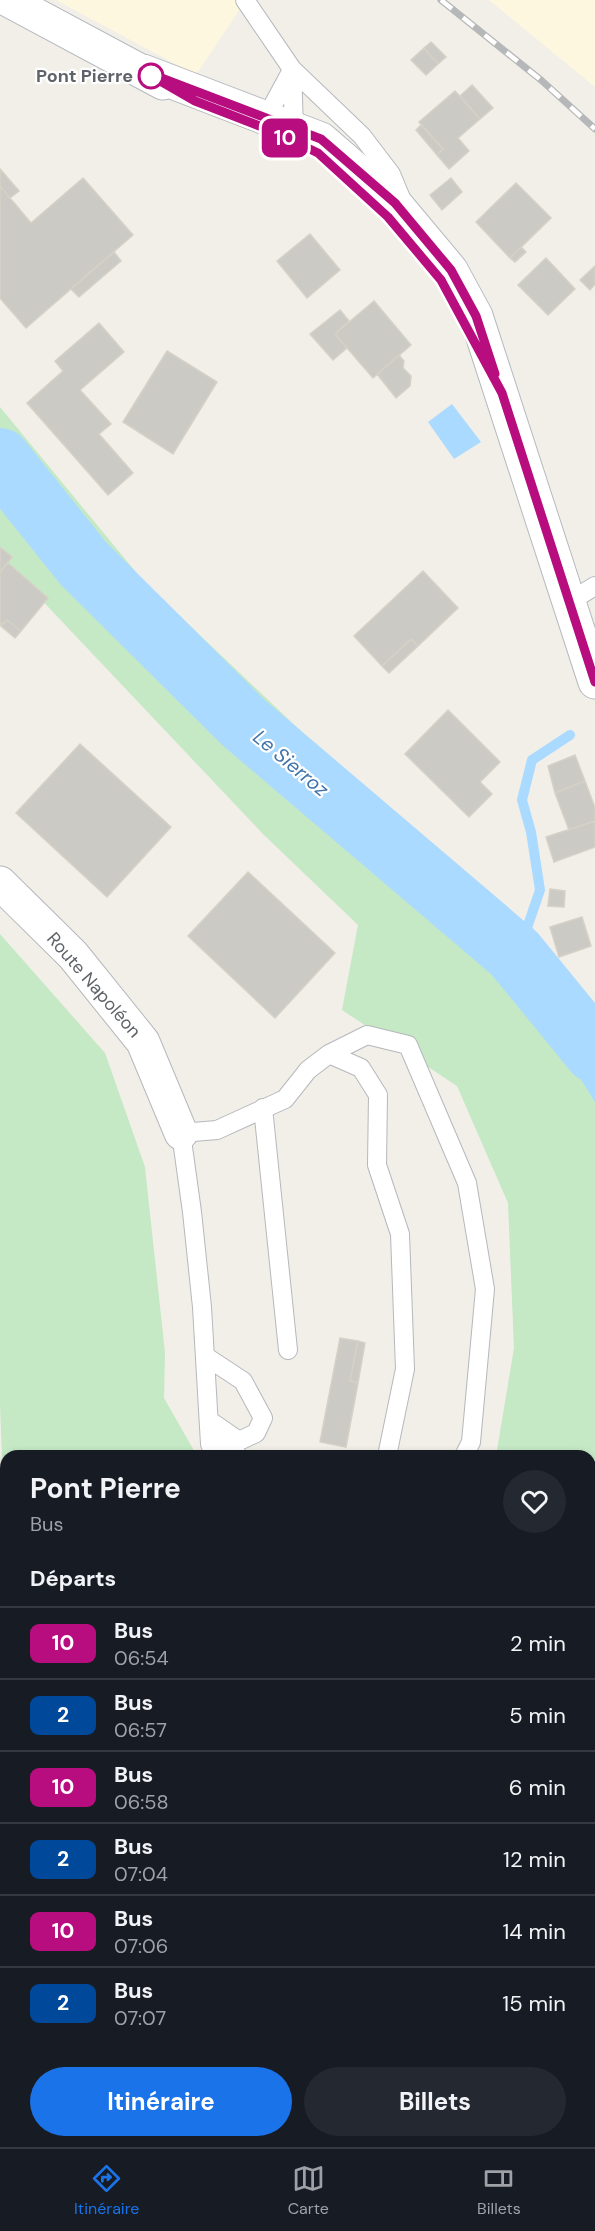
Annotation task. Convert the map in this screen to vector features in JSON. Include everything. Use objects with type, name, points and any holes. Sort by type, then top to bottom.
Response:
[{"type":"main road","points":[[8,0],[195,101],[270,130],[318,153],[388,217],[441,280],[502,393]]},
{"type":"main road","points":[[143,71],[321,139],[395,203],[451,270],[476,316],[502,393],[582,594],[595,682]]},
{"type":"main road","name":"Route Napoléon","points":[[0,883],[73,955],[143,1042],[181,1133]]},
{"type":"lane","points":[[245,0],[292,69],[362,136],[392,174],[411,222]]},
{"type":"lane","points":[[280,123],[292,69]]},
{"type":"lane","points":[[280,123],[292,69]]},
{"type":"lane","points":[[212,1450],[210,1444],[205,1356],[192,1212],[181,1133],[217,1130],[285,1099],[308,1071],[329,1054],[367,1035],[408,1045],[467,1183],[485,1288],[471,1442],[467,1450]]},
{"type":"lane","points":[[329,1054],[361,1068],[378,1095],[377,1165],[400,1234],[405,1369],[388,1450]]},
{"type":"lane","points":[[263,1108],[288,1350]]},
{"type":"lane","points":[[205,1356],[243,1381],[263,1418],[256,1433],[239,1441],[210,1421]]},
{"type":"lane","points":[[210,1421],[233,1450]]},
{"type":"shaded area","points":[[56,0],[237,0],[242,6],[196,75]]},
{"type":"shaded area","points":[[489,0],[595,0],[595,87]]},
{"type":"green space","points":[[0,407],[144,582],[465,887],[595,1062],[595,1450],[497,1450],[514,1348],[508,1203],[457,1086],[342,1010],[358,925],[263,834],[0,556]]},
{"type":"green space","points":[[0,934],[105,1053],[145,1167],[165,1353],[164,1398],[194,1450],[2,1450]]},
{"type":"water","points":[[452,404],[481,442],[454,459],[428,422]]},
{"type":"water","points":[[532,944],[595,1030],[595,1102],[544,1020],[516,982]]},
{"type":"building","points":[[431,42],[446,57],[438,64],[424,48]]},
{"type":"building","points":[[424,48],[438,64],[426,75],[411,60]]},
{"type":"building","points":[[472,85],[493,108],[480,119],[460,96]]},
{"type":"building","points":[[455,91],[480,119],[458,138],[469,151],[449,169],[437,155],[443,149],[419,122]]},
{"type":"building","points":[[421,125],[443,149],[437,155],[416,130]]},
{"type":"building","points":[[0,169],[19,191],[10,198],[0,186]]},
{"type":"building","points":[[83,178],[133,235],[26,328],[0,298],[0,186],[31,223]]},
{"type":"building","points":[[451,178],[462,192],[442,210],[430,195]]},
{"type":"building","points":[[516,183],[551,218],[510,258],[476,222]]},
{"type":"building","points":[[310,234],[340,270],[307,298],[277,261]]},
{"type":"building","points":[[521,247],[526,252],[515,262],[510,258]]},
{"type":"building","points":[[114,252],[121,261],[79,297],[71,289]]},
{"type":"building","points":[[546,258],[575,289],[548,315],[518,285]]},
{"type":"building","points":[[595,266],[595,284],[590,290],[580,280]]},
{"type":"building","points":[[374,301],[411,345],[373,378],[335,334]]},
{"type":"building","points":[[340,310],[349,321],[335,334],[347,348],[333,360],[310,334]]},
{"type":"building","points":[[99,323],[124,352],[80,390],[111,424],[99,434],[133,473],[108,495],[27,403],[63,371],[55,361]]},
{"type":"building","points":[[167,351],[217,382],[173,454],[123,422]]},
{"type":"building","points":[[399,355],[404,361],[403,368],[411,376],[410,386],[396,398],[377,374]]},
{"type":"building","points":[[0,547],[12,557],[0,572]]},
{"type":"building","points":[[8,563],[48,598],[21,631],[7,620],[0,625],[0,572]]},
{"type":"building","points":[[423,571],[458,608],[418,646],[411,639],[382,666],[354,636]]},
{"type":"building","points":[[7,620],[21,631],[15,638],[1,626]]},
{"type":"building","points":[[411,639],[418,646],[389,673],[382,666]]},
{"type":"building","points":[[448,710],[500,762],[480,782],[492,794],[469,817],[405,754]]},
{"type":"building","points":[[80,744],[171,827],[107,897],[16,813]]},
{"type":"building","points":[[575,755],[585,781],[555,793],[548,766]]},
{"type":"building","points":[[585,781],[595,808],[595,821],[569,830],[555,793]]},
{"type":"building","points":[[595,821],[595,847],[554,862],[546,837]]},
{"type":"building","points":[[248,872],[335,953],[275,1018],[188,936]]},
{"type":"building","points":[[550,889],[565,891],[564,907],[548,906]]},
{"type":"building","points":[[582,917],[591,946],[559,957],[550,927]]},
{"type":"building","points":[[340,1338],[358,1341],[350,1381],[358,1383],[346,1447],[320,1442]]},
{"type":"building","points":[[358,1341],[365,1343],[358,1383],[350,1381]]},
{"type":"waterway","name":"Le Sierroz","points":[[0,459],[83,563],[243,722],[514,953],[595,1052]]},
{"type":"waterway","points":[[514,953],[526,931],[540,890],[531,832],[522,800],[532,760],[570,735]]},
{"type":"railway","points":[[441,0],[541,80],[595,129]]},
{"type":"bus line","name":"10","points":[[495,374],[476,316],[451,270],[395,203],[321,139],[143,71],[195,101],[270,130],[318,153],[388,217],[441,280],[502,393],[595,682]]},
{"type":"place","name":"Pont Pierre","points":[[151,76]]}]
